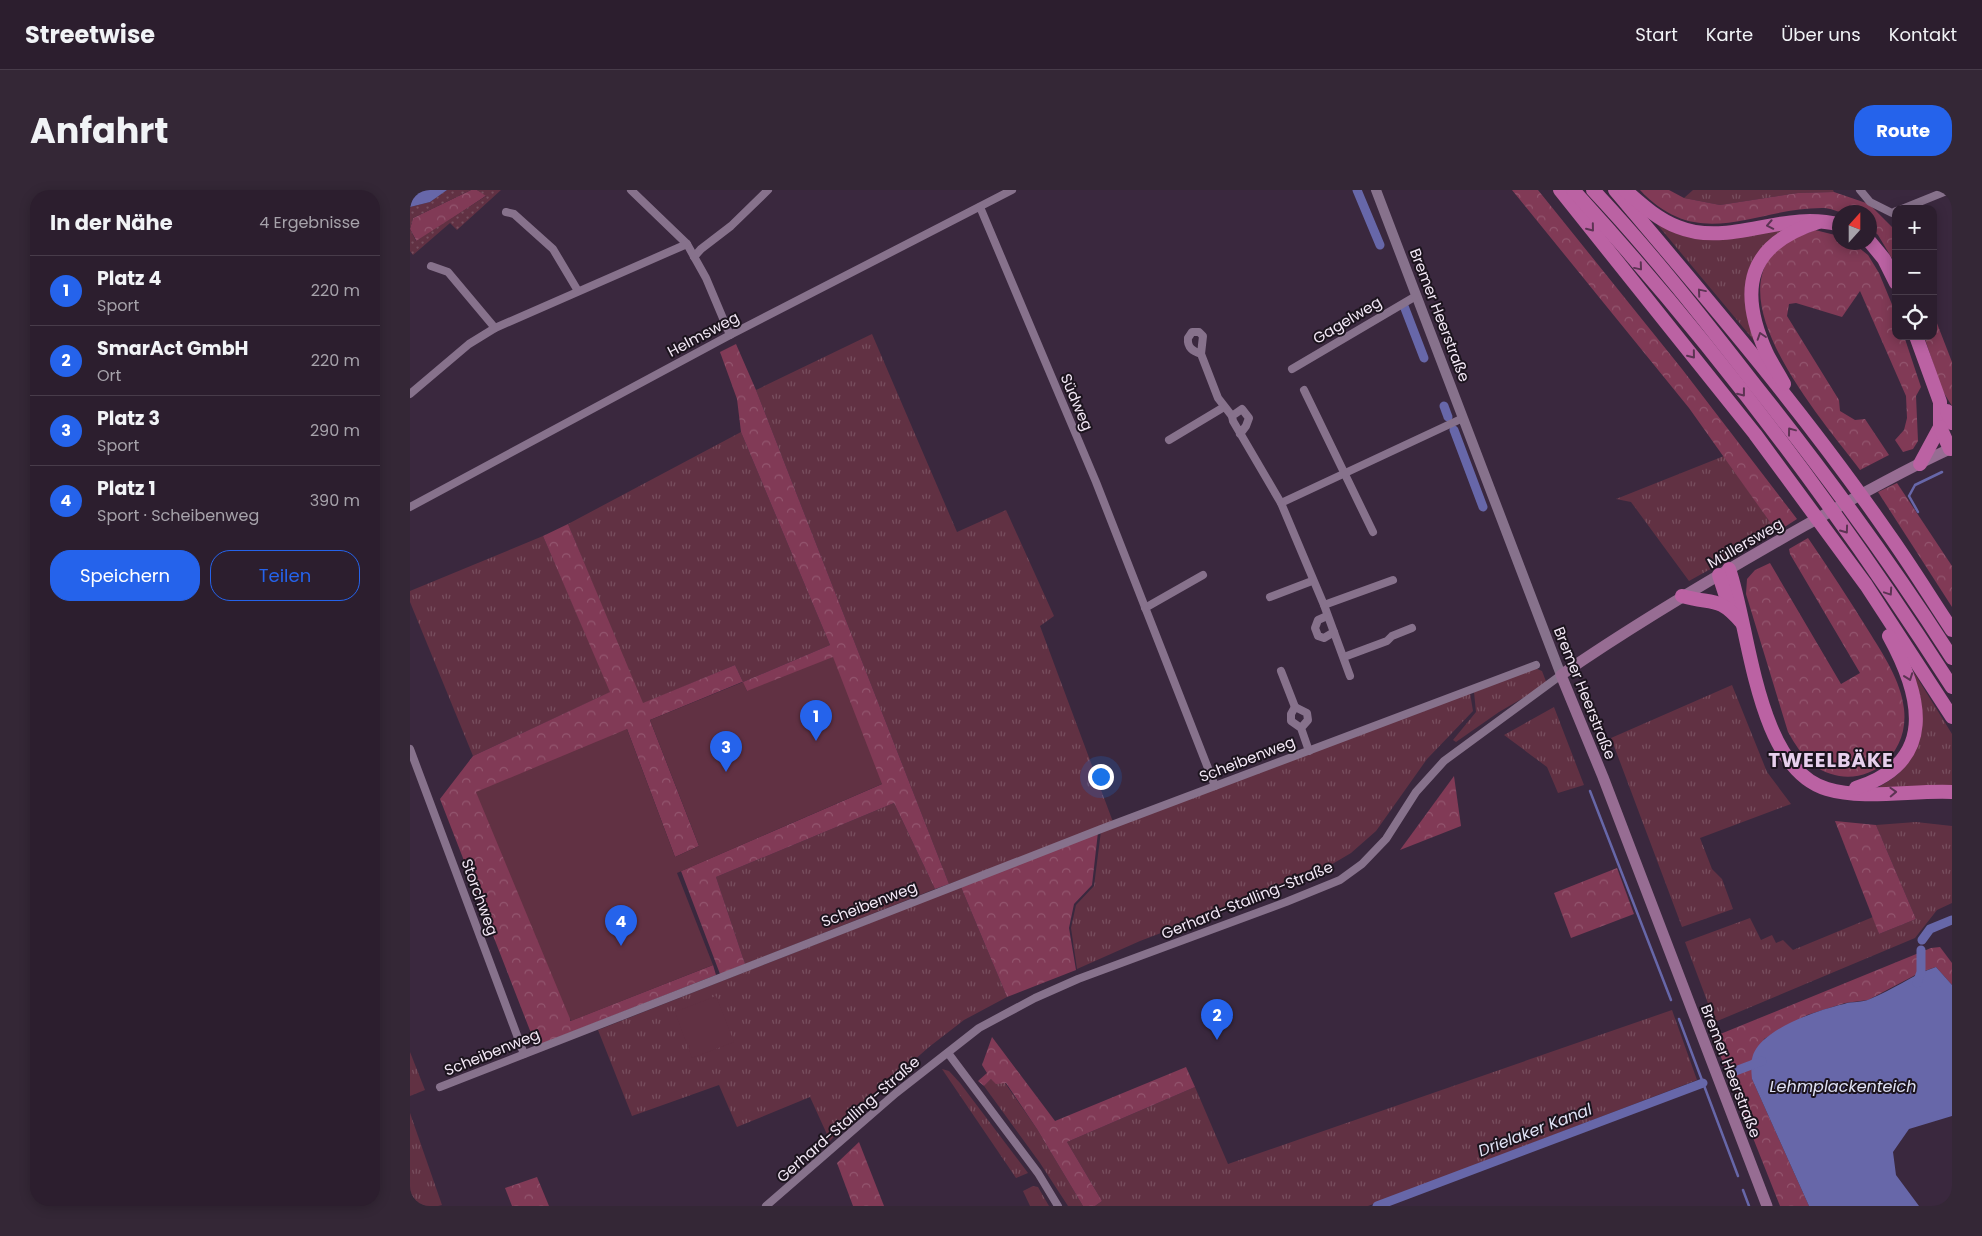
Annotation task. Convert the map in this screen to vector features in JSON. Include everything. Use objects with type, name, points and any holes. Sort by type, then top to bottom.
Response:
[{"type":"highway","points":[[1560,190],[1748,426],[1793,486],[1866,585],[1952,717]]},
{"type":"highway","points":[[1573,190],[1716,360],[1808,479],[1862,552],[1952,687]]},
{"type":"highway","points":[[1593,190],[1668,276],[1821,470],[1874,543],[1952,658]]},
{"type":"highway","points":[[1615,190],[1798,412],[1887,531],[1952,630]]},
{"type":"highway","points":[[1625,190],[1666,222],[1697,233],[1730,233],[1800,219],[1832,224]]},
{"type":"highway","points":[[1798,412],[1766,353],[1755,318],[1751,286],[1754,272],[1771,246],[1785,234],[1818,222]]},
{"type":"highway","points":[[1877,250],[1884,259],[1892,275]]},
{"type":"highway","points":[[1918,340],[1946,415],[1951,449]]},
{"type":"highway","points":[[1920,464],[1946,415]]},
{"type":"highway","points":[[1724,572],[1730,609]]},
{"type":"highway","points":[[1724,572],[1737,592],[1742,623],[1766,712],[1779,747],[1802,776],[1828,789],[1844,792],[1952,792]]},
{"type":"highway","points":[[1844,792],[1878,781],[1890,773],[1909,750],[1916,726],[1915,696],[1907,672],[1878,616],[1866,585]]},
{"type":"highway","points":[[1682,596],[1700,601],[1714,600],[1730,609],[1742,623]]},
{"type":"main road","name":"Müllersweg","points":[[1561,675],[1639,622],[1682,596],[1920,464],[1951,449]]},
{"type":"main road","name":"Bremer Heerstraße","points":[[1561,675],[1767,1206]]},
{"type":"street","points":[[631,190],[687,244],[706,278],[730,335]]},
{"type":"street","points":[[694,257],[701,249],[731,226],[768,190]]},
{"type":"street","name":"Helmsweg","points":[[410,507],[730,335],[1012,190]]},
{"type":"street","name":"Bremer Heerstraße","points":[[1376,190],[1561,675]]},
{"type":"street","points":[[1860,190],[1870,202],[1892,213]]},
{"type":"street","points":[[1912,205],[1949,190]]},
{"type":"street","name":"Südweg","points":[[980,207],[1096,482],[1215,786]]},
{"type":"street","points":[[506,212],[514,214],[553,249],[578,291]]},
{"type":"street","points":[[410,394],[449,363],[469,344],[495,328],[687,244]]},
{"type":"street","points":[[430,266],[448,272],[495,328]]},
{"type":"street","name":"Gagelweg","points":[[1292,368],[1416,296]]},
{"type":"street","points":[[1201,354],[1218,398],[1232,416],[1240,434],[1281,503],[1312,581],[1324,605],[1350,676]]},
{"type":"street","points":[[1304,390],[1374,532]]},
{"type":"street","points":[[1169,440],[1224,407]]},
{"type":"street","points":[[1232,416],[1242,409],[1247,412],[1249,418],[1240,434]]},
{"type":"street","points":[[1281,503],[1463,418]]},
{"type":"street","points":[[1146,608],[1203,575]]},
{"type":"street","points":[[1324,605],[1393,580]]},
{"type":"street","points":[[1270,597],[1312,581]]},
{"type":"street","points":[[1327,616],[1318,620],[1315,628],[1318,636],[1324,638],[1334,632]]},
{"type":"street","points":[[1344,658],[1387,641],[1392,636],[1412,628]]},
{"type":"street","name":"Scheibenweg","points":[[440,1087],[1215,786],[1536,665]]},
{"type":"street","name":"Scheibenweg","points":[[1281,671],[1295,707],[1291,721],[1301,728],[1309,751]]},
{"type":"street","name":"Gerhard-Stalling-Straße","points":[[766,1206],[896,1093],[979,1028],[1043,994],[1340,880],[1362,864],[1386,839],[1416,792],[1444,761],[1561,675]]},
{"type":"street","name":"Scheibenweg","points":[[1295,707],[1308,713],[1308,720],[1301,728]]},
{"type":"street","name":"Storchweg","points":[[410,749],[524,1054]]},
{"type":"street","points":[[948,1053],[1038,1173],[1058,1206]]},
{"type":"green space","points":[[447,190],[471,190],[413,218],[410,229],[410,207],[430,202]]},
{"type":"green space","points":[[471,190],[477,190],[487,195],[417,242],[410,229],[413,218]]},
{"type":"green space","points":[[477,190],[501,190],[457,230],[450,223],[413,255],[410,251],[410,229],[416,241],[486,196]]},
{"type":"green space","points":[[1512,190],[1538,190],[1682,369],[1797,519],[1777,532],[1689,408]]},
{"type":"green space","points":[[1640,190],[1669,190],[1684,198],[1720,205],[1798,193],[1834,192],[1870,205],[1832,205],[1832,210],[1824,208],[1799,210],[1729,223],[1706,224],[1684,220],[1662,209]]},
{"type":"green space","points":[[1693,190],[1833,190],[1834,192],[1798,193],[1720,205],[1684,198]]},
{"type":"green space","points":[[1877,212],[1892,227],[1892,258],[1878,235]]},
{"type":"green space","points":[[1651,217],[1673,229],[1794,224],[1777,234],[1759,251],[1757,344]]},
{"type":"green space","points":[[1815,230],[1832,234],[1832,250],[1862,250],[1868,255],[1879,273],[1892,304],[1892,340],[1905,340],[1921,387],[1916,396],[1918,441],[1913,449],[1903,452],[1895,440],[1904,430],[1907,418],[1906,396],[1860,291],[1842,317],[1796,303],[1789,304],[1787,316],[1839,400],[1840,411],[1855,420],[1865,419],[1889,455],[1860,470],[1822,421],[1780,356],[1766,322],[1760,290],[1767,262],[1790,240]]},
{"type":"green space","points":[[1937,323],[1952,362],[1952,406],[1942,390],[1925,340],[1937,340]]},
{"type":"green space","points":[[872,334],[957,532],[1006,510],[1054,616],[1040,626],[1113,822],[949,884],[756,390]]},
{"type":"green space","points":[[736,344],[756,390],[949,884],[935,889],[894,803],[716,877],[745,964],[720,974],[681,871],[882,784],[747,691],[742,682],[650,720],[699,846],[675,857],[627,729],[570,1021],[713,965],[716,975],[536,1046],[440,799],[473,756],[610,692],[543,536],[568,524],[643,703],[735,665],[743,682],[830,645],[741,432],[737,399],[720,352]]},
{"type":"green space","points":[[741,432],[830,645],[743,682],[735,665],[642,704],[568,524]]},
{"type":"green space","points":[[1724,456],[1777,532],[1689,581],[1631,502],[1616,499]]},
{"type":"green space","points":[[1897,483],[1952,566],[1952,607],[1878,492]]},
{"type":"green space","points":[[543,536],[611,692],[473,756],[410,602],[410,591]]},
{"type":"green space","points":[[1808,538],[1885,658],[1895,678],[1902,699],[1904,728],[1898,744],[1889,758],[1877,768],[1863,775],[1847,777],[1830,774],[1813,765],[1805,758],[1796,745],[1788,732],[1746,594],[1747,579],[1755,570],[1770,563],[1841,684],[1860,673],[1790,554],[1789,549]]},
{"type":"green space","points":[[833,657],[882,784],[677,873],[713,965],[571,1021],[476,792],[627,729],[675,857],[699,846],[650,720],[743,682],[747,691]]},
{"type":"green space","points":[[1535,668],[1542,671],[1547,684],[1499,712],[1456,742],[1453,740],[1476,712],[1474,692]]},
{"type":"green space","points":[[1913,671],[1952,734],[1952,788],[1873,791],[1899,773],[1915,750],[1921,725],[1921,712],[1920,698]]},
{"type":"green space","points":[[1732,685],[1767,772],[1791,804],[1700,838],[1712,869],[1722,879],[1733,909],[1682,927],[1611,738]]},
{"type":"green space","points":[[1470,693],[1473,711],[1427,759],[1376,831],[1351,853],[1329,866],[1276,889],[1140,941],[1077,969],[1071,928],[1076,905],[1094,886],[1101,831]]},
{"type":"green space","points":[[1554,707],[1584,785],[1558,793],[1547,767],[1504,735]]},
{"type":"green space","points":[[1454,776],[1461,826],[1400,850]]},
{"type":"green space","points":[[894,803],[935,889],[745,964],[716,877]]},
{"type":"green space","points":[[1835,821],[1876,825],[1916,919],[1879,934]]},
{"type":"green space","points":[[1916,822],[1952,826],[1952,903],[1937,910],[1915,938],[1715,1022],[1685,942],[1750,918],[1761,940],[1772,935],[1776,943],[1783,940],[1793,950],[1873,917],[1879,934],[1916,919],[1876,825]]},
{"type":"green space","points":[[1098,832],[1092,885],[1074,904],[1069,928],[1076,970],[1007,997],[961,887]]},
{"type":"green space","points":[[1617,868],[1634,914],[1571,938],[1554,893]]},
{"type":"green space","points":[[961,887],[1007,997],[964,1020],[929,1047],[862,1106],[830,1141],[810,1097],[737,1127],[719,1085],[632,1116],[598,1030]]},
{"type":"green space","points":[[1940,947],[1952,963],[1952,985],[1936,967],[1921,972],[1868,1000],[1845,1003],[1807,1015],[1764,1039],[1752,1079],[1809,1206],[1780,1206],[1713,1037],[1931,948]]},
{"type":"green space","points":[[716,996],[734,1042],[692,1058],[675,1012]]},
{"type":"green space","points":[[1672,1010],[1697,1080],[1368,1206],[1095,1206],[1102,1201],[1067,1142],[1195,1087],[1228,1164]]},
{"type":"green space","points":[[992,1037],[1055,1121],[1186,1067],[1195,1087],[1067,1142],[1102,1201],[1095,1206],[1083,1206],[1037,1129],[1006,1083],[996,1084],[991,1079],[984,1086],[978,1081],[987,1073],[982,1065]]},
{"type":"green space","points":[[410,1052],[425,1090],[410,1096]]},
{"type":"green space","points":[[942,1069],[949,1071],[960,1083],[1028,1173],[1016,1178]]},
{"type":"green space","points":[[991,1079],[1005,1083],[1037,1129],[1083,1206],[1068,1206],[1040,1163],[984,1086]]},
{"type":"green space","points":[[410,1113],[442,1205],[410,1206]]},
{"type":"green space","points":[[859,1142],[884,1206],[853,1206],[837,1163]]},
{"type":"green space","points":[[537,1177],[549,1206],[512,1206],[505,1188]]},
{"type":"green space","points":[[1033,1186],[1038,1187],[1049,1206],[1030,1206],[1023,1191]]},
{"type":"water","points":[[415,190],[447,190],[430,202],[410,207]]},
{"type":"water","name":"Lehmplackenteich","points":[[1936,967],[1952,985],[1952,1116],[1909,1129],[1893,1152],[1896,1175],[1919,1206],[1809,1206],[1752,1079],[1751,1064],[1754,1052],[1772,1033],[1796,1020],[1847,1003],[1867,1000]]},
{"type":"waterway","points":[[1357,190],[1380,245]]},
{"type":"waterway","points":[[1404,306],[1424,358]]},
{"type":"waterway","points":[[1444,406],[1448,417]]},
{"type":"waterway","points":[[1454,430],[1483,507]]},
{"type":"waterway","points":[[1918,512],[1909,496],[1915,485],[1942,472]]},
{"type":"waterway","points":[[1590,791],[1671,1000]]},
{"type":"waterway","name":"Drielaker Kanal","points":[[1922,940],[1930,929],[1952,920]]},
{"type":"waterway","name":"Drielaker Kanal","points":[[1917,983],[1921,972],[1921,950]]},
{"type":"waterway","points":[[1679,1019],[1738,1176]]},
{"type":"waterway","name":"Drielaker Kanal","points":[[1730,1073],[1762,1061]]},
{"type":"waterway","name":"Drielaker Kanal","points":[[1377,1206],[1703,1083]]},
{"type":"waterway","points":[[1743,1190],[1749,1206]]},
{"type":"place","name":"Platz 4","points":[[816,741]]},
{"type":"place","name":"Platz 3","points":[[726,772]]},
{"type":"place","name":"Platz 1","points":[[621,946]]},
{"type":"place","name":"SmarAct GmbH","points":[[1217,1040]]},
{"type":"district","name":"TWEELBÄKE","points":[[1831,760]]}]
